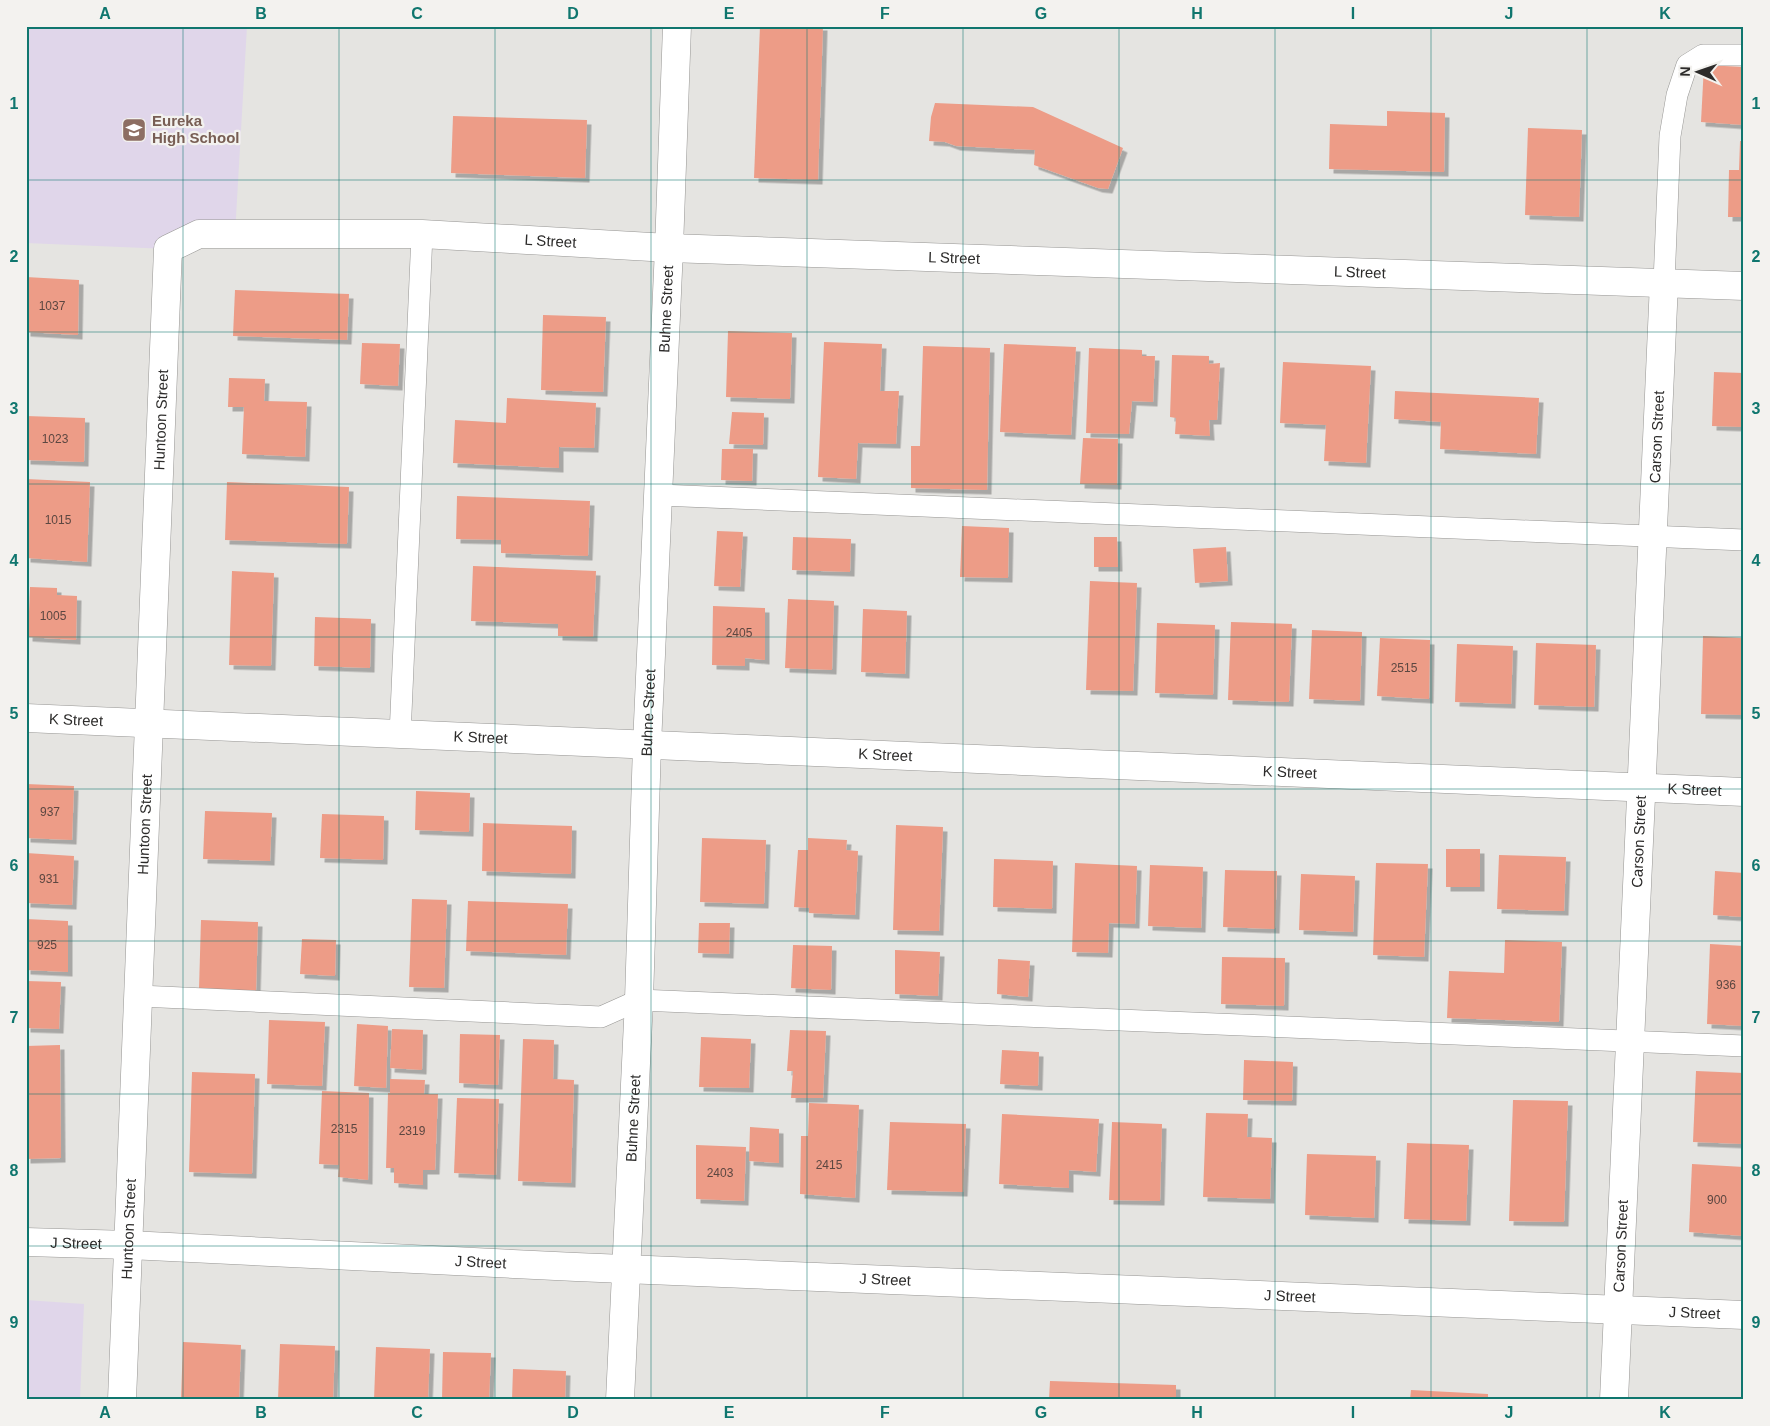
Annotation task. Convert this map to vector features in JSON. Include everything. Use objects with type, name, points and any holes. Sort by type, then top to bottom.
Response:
[{"type":"street","name":"Buhne Street","points":[[620,1400],[639,1000],[647,745],[659,495],[677,26]]},
{"type":"street","name":"L Street","points":[[168,249],[199,234],[422,234],[669,248],[1744,286]]},
{"type":"street","name":"Huntoon Street","points":[[122,1400],[168,249]]},
{"type":"street","name":"Carson Street","points":[[1614,1400],[1664,283]]},
{"type":"street","name":"K Street","points":[[26,718],[400,736],[1744,792]]},
{"type":"street","name":"J Street","points":[[26,1242],[1744,1315]]},
{"type":"lane","points":[[1664,283],[1670,136],[1677,95],[1687,65],[1703,55],[1744,55]]},
{"type":"lane","points":[[400,736],[422,234]]},
{"type":"lane","points":[[659,495],[1744,540]]},
{"type":"lane","points":[[139,996],[601,1018],[639,1000],[1744,1046]]},
{"type":"shaded area","name":"Eureka High School","points":[[26,26],[247,26],[235,234],[168,249],[26,243]]},
{"type":"shaded area","points":[[26,1300],[84,1304],[80,1400],[26,1400]]},
{"type":"building","points":[[760,26],[823,26],[818,180],[754,178]]},
{"type":"building","points":[[1704,65],[1744,67],[1744,125],[1701,122]]},
{"type":"building","points":[[935,103],[1033,107],[1123,148],[1108,189],[1098,188],[1034,165],[1035,150],[956,146],[945,142],[929,141],[931,117]]},
{"type":"building","points":[[1387,111],[1445,113],[1444,172],[1329,169],[1330,124],[1387,126]]},
{"type":"building","points":[[453,116],[587,120],[585,178],[451,173]]},
{"type":"building","points":[[1528,128],[1582,130],[1579,217],[1525,215]]},
{"type":"building","points":[[1740,141],[1744,141],[1744,217],[1728,217],[1729,170],[1739,170]]},
{"type":"building","points":[[26,277],[79,280],[78,335],[26,332]]},
{"type":"building","points":[[235,290],[349,294],[347,340],[233,336]]},
{"type":"building","points":[[543,315],[606,317],[603,392],[541,390]]},
{"type":"building","points":[[728,331],[792,333],[790,399],[726,397]]},
{"type":"building","points":[[824,342],[882,344],[880,391],[899,391],[896,444],[858,443],[856,479],[818,477]]},
{"type":"building","points":[[362,343],[400,344],[398,386],[360,384]]},
{"type":"building","points":[[1004,344],[1076,347],[1071,435],[1000,432]]},
{"type":"building","points":[[923,346],[990,348],[987,490],[911,488],[911,446],[920,446]]},
{"type":"building","points":[[1089,348],[1142,350],[1142,356],[1155,356],[1153,402],[1132,401],[1129,434],[1086,433]]},
{"type":"building","points":[[1172,355],[1209,356],[1209,364],[1220,363],[1217,420],[1209,420],[1210,436],[1175,434],[1176,418],[1170,417]]},
{"type":"building","points":[[1283,362],[1371,366],[1366,463],[1324,461],[1326,425],[1280,423]]},
{"type":"building","points":[[1714,372],[1744,373],[1744,427],[1712,426]]},
{"type":"building","points":[[229,378],[265,379],[264,401],[307,402],[305,457],[242,454],[244,407],[228,407]]},
{"type":"building","points":[[1395,391],[1539,398],[1536,454],[1440,449],[1441,422],[1394,419]]},
{"type":"building","points":[[507,398],[596,403],[594,448],[559,447],[559,468],[453,463],[455,420],[506,423]]},
{"type":"building","points":[[732,412],[764,413],[763,445],[729,444]]},
{"type":"building","points":[[26,416],[85,418],[84,462],[26,460]]},
{"type":"building","points":[[1083,438],[1118,439],[1117,485],[1080,484]]},
{"type":"building","points":[[722,449],[753,449],[752,481],[721,480]]},
{"type":"building","points":[[26,479],[90,482],[87,562],[26,558]]},
{"type":"building","points":[[227,482],[349,487],[347,544],[225,540]]},
{"type":"building","points":[[457,496],[590,501],[588,556],[501,553],[501,540],[456,539]]},
{"type":"building","points":[[962,526],[1009,528],[1008,578],[960,577]]},
{"type":"building","points":[[717,531],[743,532],[740,587],[714,586]]},
{"type":"building","points":[[793,537],[851,539],[850,572],[792,570]]},
{"type":"building","points":[[1094,537],[1117,537],[1118,567],[1094,567]]},
{"type":"building","points":[[1226,547],[1228,581],[1195,583],[1193,549]]},
{"type":"building","points":[[473,566],[596,571],[593,637],[558,636],[558,624],[471,621]]},
{"type":"building","points":[[232,571],[274,573],[271,666],[229,665]]},
{"type":"building","points":[[1090,581],[1137,583],[1133,691],[1086,690]]},
{"type":"building","points":[[30,587],[57,588],[57,595],[77,596],[76,640],[28,637]]},
{"type":"building","points":[[788,599],[834,601],[832,670],[785,668]]},
{"type":"building","points":[[713,606],[765,608],[765,660],[745,658],[745,666],[712,665]]},
{"type":"building","points":[[863,609],[907,611],[905,674],[861,672]]},
{"type":"building","points":[[315,617],[371,619],[370,668],[314,666]]},
{"type":"building","points":[[1231,622],[1292,624],[1289,702],[1228,700]]},
{"type":"building","points":[[1157,623],[1215,625],[1213,695],[1155,693]]},
{"type":"building","points":[[1312,630],[1362,632],[1360,701],[1309,699]]},
{"type":"building","points":[[1703,636],[1744,638],[1744,715],[1701,714]]},
{"type":"building","points":[[1380,638],[1430,640],[1429,699],[1377,696]]},
{"type":"building","points":[[1536,643],[1596,645],[1594,707],[1534,705]]},
{"type":"building","points":[[1457,644],[1513,646],[1511,704],[1455,702]]},
{"type":"building","points":[[26,784],[74,786],[72,840],[26,838]]},
{"type":"building","points":[[416,791],[470,793],[469,832],[415,830]]},
{"type":"building","points":[[205,811],[272,813],[270,861],[203,859]]},
{"type":"building","points":[[322,814],[384,816],[383,860],[320,858]]},
{"type":"building","points":[[483,823],[572,826],[571,874],[482,871]]},
{"type":"building","points":[[896,825],[943,827],[939,931],[893,930]]},
{"type":"building","points":[[702,838],[766,840],[764,904],[700,902]]},
{"type":"building","points":[[808,838],[847,840],[846,850],[858,851],[855,915],[809,913],[809,908],[794,907],[798,850],[808,850]]},
{"type":"building","points":[[1446,849],[1480,849],[1480,887],[1446,887]]},
{"type":"building","points":[[26,853],[74,856],[72,905],[26,903]]},
{"type":"building","points":[[1499,855],[1566,857],[1564,911],[1497,909]]},
{"type":"building","points":[[994,859],[1053,861],[1052,909],[993,907]]},
{"type":"building","points":[[1075,863],[1137,866],[1135,924],[1109,923],[1108,953],[1072,952]]},
{"type":"building","points":[[1376,863],[1428,864],[1424,957],[1373,955]]},
{"type":"building","points":[[1150,865],[1203,867],[1201,928],[1148,926]]},
{"type":"building","points":[[1225,870],[1277,871],[1275,929],[1223,927]]},
{"type":"building","points":[[1715,871],[1744,873],[1744,917],[1713,915]]},
{"type":"building","points":[[1301,874],[1355,876],[1353,932],[1299,930]]},
{"type":"building","points":[[412,899],[447,900],[444,988],[409,987]]},
{"type":"building","points":[[468,901],[568,904],[566,955],[466,951]]},
{"type":"building","points":[[26,919],[68,921],[68,972],[26,970]]},
{"type":"building","points":[[201,920],[258,922],[256,991],[199,989]]},
{"type":"building","points":[[699,923],[730,923],[729,954],[698,953]]},
{"type":"building","points":[[302,939],[336,940],[335,976],[300,974]]},
{"type":"building","points":[[1505,940],[1562,942],[1559,1022],[1447,1018],[1449,971],[1504,973]]},
{"type":"building","points":[[1710,944],[1744,946],[1744,1026],[1707,1024]]},
{"type":"building","points":[[793,945],[832,946],[831,990],[791,988]]},
{"type":"building","points":[[895,950],[940,952],[938,996],[895,994]]},
{"type":"building","points":[[1222,957],[1285,958],[1284,1006],[1221,1004]]},
{"type":"building","points":[[998,959],[1030,961],[1028,997],[997,994]]},
{"type":"building","points":[[26,981],[61,982],[59,1029],[26,1028]]},
{"type":"building","points":[[269,1020],[325,1022],[322,1086],[267,1084]]},
{"type":"building","points":[[357,1024],[388,1026],[386,1088],[354,1086]]},
{"type":"building","points":[[392,1029],[423,1030],[422,1070],[390,1068]]},
{"type":"building","points":[[790,1030],[826,1031],[823,1098],[791,1098],[793,1071],[787,1071]]},
{"type":"building","points":[[460,1034],[500,1035],[498,1085],[459,1083]]},
{"type":"building","points":[[701,1037],[751,1039],[749,1088],[699,1087]]},
{"type":"building","points":[[523,1039],[554,1040],[553,1079],[574,1080],[571,1183],[518,1181]]},
{"type":"building","points":[[60,1045],[61,1158],[26,1159],[26,1046]]},
{"type":"building","points":[[1002,1050],[1039,1052],[1038,1086],[1000,1084]]},
{"type":"building","points":[[1244,1060],[1293,1062],[1292,1101],[1243,1100]]},
{"type":"building","points":[[1696,1071],[1744,1073],[1744,1144],[1693,1142]]},
{"type":"building","points":[[192,1072],[255,1074],[252,1174],[189,1172]]},
{"type":"building","points":[[390,1079],[425,1080],[424,1094],[438,1094],[435,1170],[423,1170],[423,1185],[394,1183],[394,1168],[386,1168]]},
{"type":"building","points":[[322,1091],[369,1093],[368,1180],[338,1177],[339,1165],[319,1164]]},
{"type":"building","points":[[457,1098],[499,1099],[496,1175],[454,1173]]},
{"type":"building","points":[[1513,1100],[1568,1101],[1564,1222],[1509,1221]]},
{"type":"building","points":[[809,1103],[859,1105],[855,1198],[800,1194],[801,1136],[808,1136]]},
{"type":"building","points":[[1206,1113],[1248,1114],[1247,1137],[1272,1138],[1270,1199],[1203,1197]]},
{"type":"building","points":[[1002,1114],[1099,1119],[1096,1172],[1069,1170],[1069,1188],[999,1184]]},
{"type":"building","points":[[890,1122],[966,1124],[963,1192],[887,1190]]},
{"type":"building","points":[[1112,1122],[1162,1124],[1160,1201],[1109,1200]]},
{"type":"building","points":[[750,1127],[779,1129],[779,1163],[749,1161]]},
{"type":"building","points":[[1407,1143],[1469,1145],[1466,1221],[1404,1219]]},
{"type":"building","points":[[696,1145],[746,1147],[744,1201],[696,1199]]},
{"type":"building","points":[[1307,1154],[1376,1156],[1374,1218],[1305,1215]]},
{"type":"building","points":[[1692,1164],[1744,1167],[1744,1236],[1689,1232]]},
{"type":"building","points":[[183,1342],[241,1345],[239,1400],[181,1400]]},
{"type":"building","points":[[280,1344],[335,1346],[333,1400],[278,1400]]},
{"type":"building","points":[[376,1347],[430,1349],[428,1400],[374,1400]]},
{"type":"building","points":[[443,1352],[491,1353],[489,1400],[442,1400]]},
{"type":"building","points":[[513,1369],[566,1371],[565,1400],[512,1400]]},
{"type":"building","points":[[1050,1381],[1176,1385],[1176,1400],[1049,1400]]},
{"type":"building","points":[[1411,1390],[1488,1394],[1488,1400],[1410,1400]]},
{"type":"place","name":"Eureka High School","points":[[134,130]]}]
